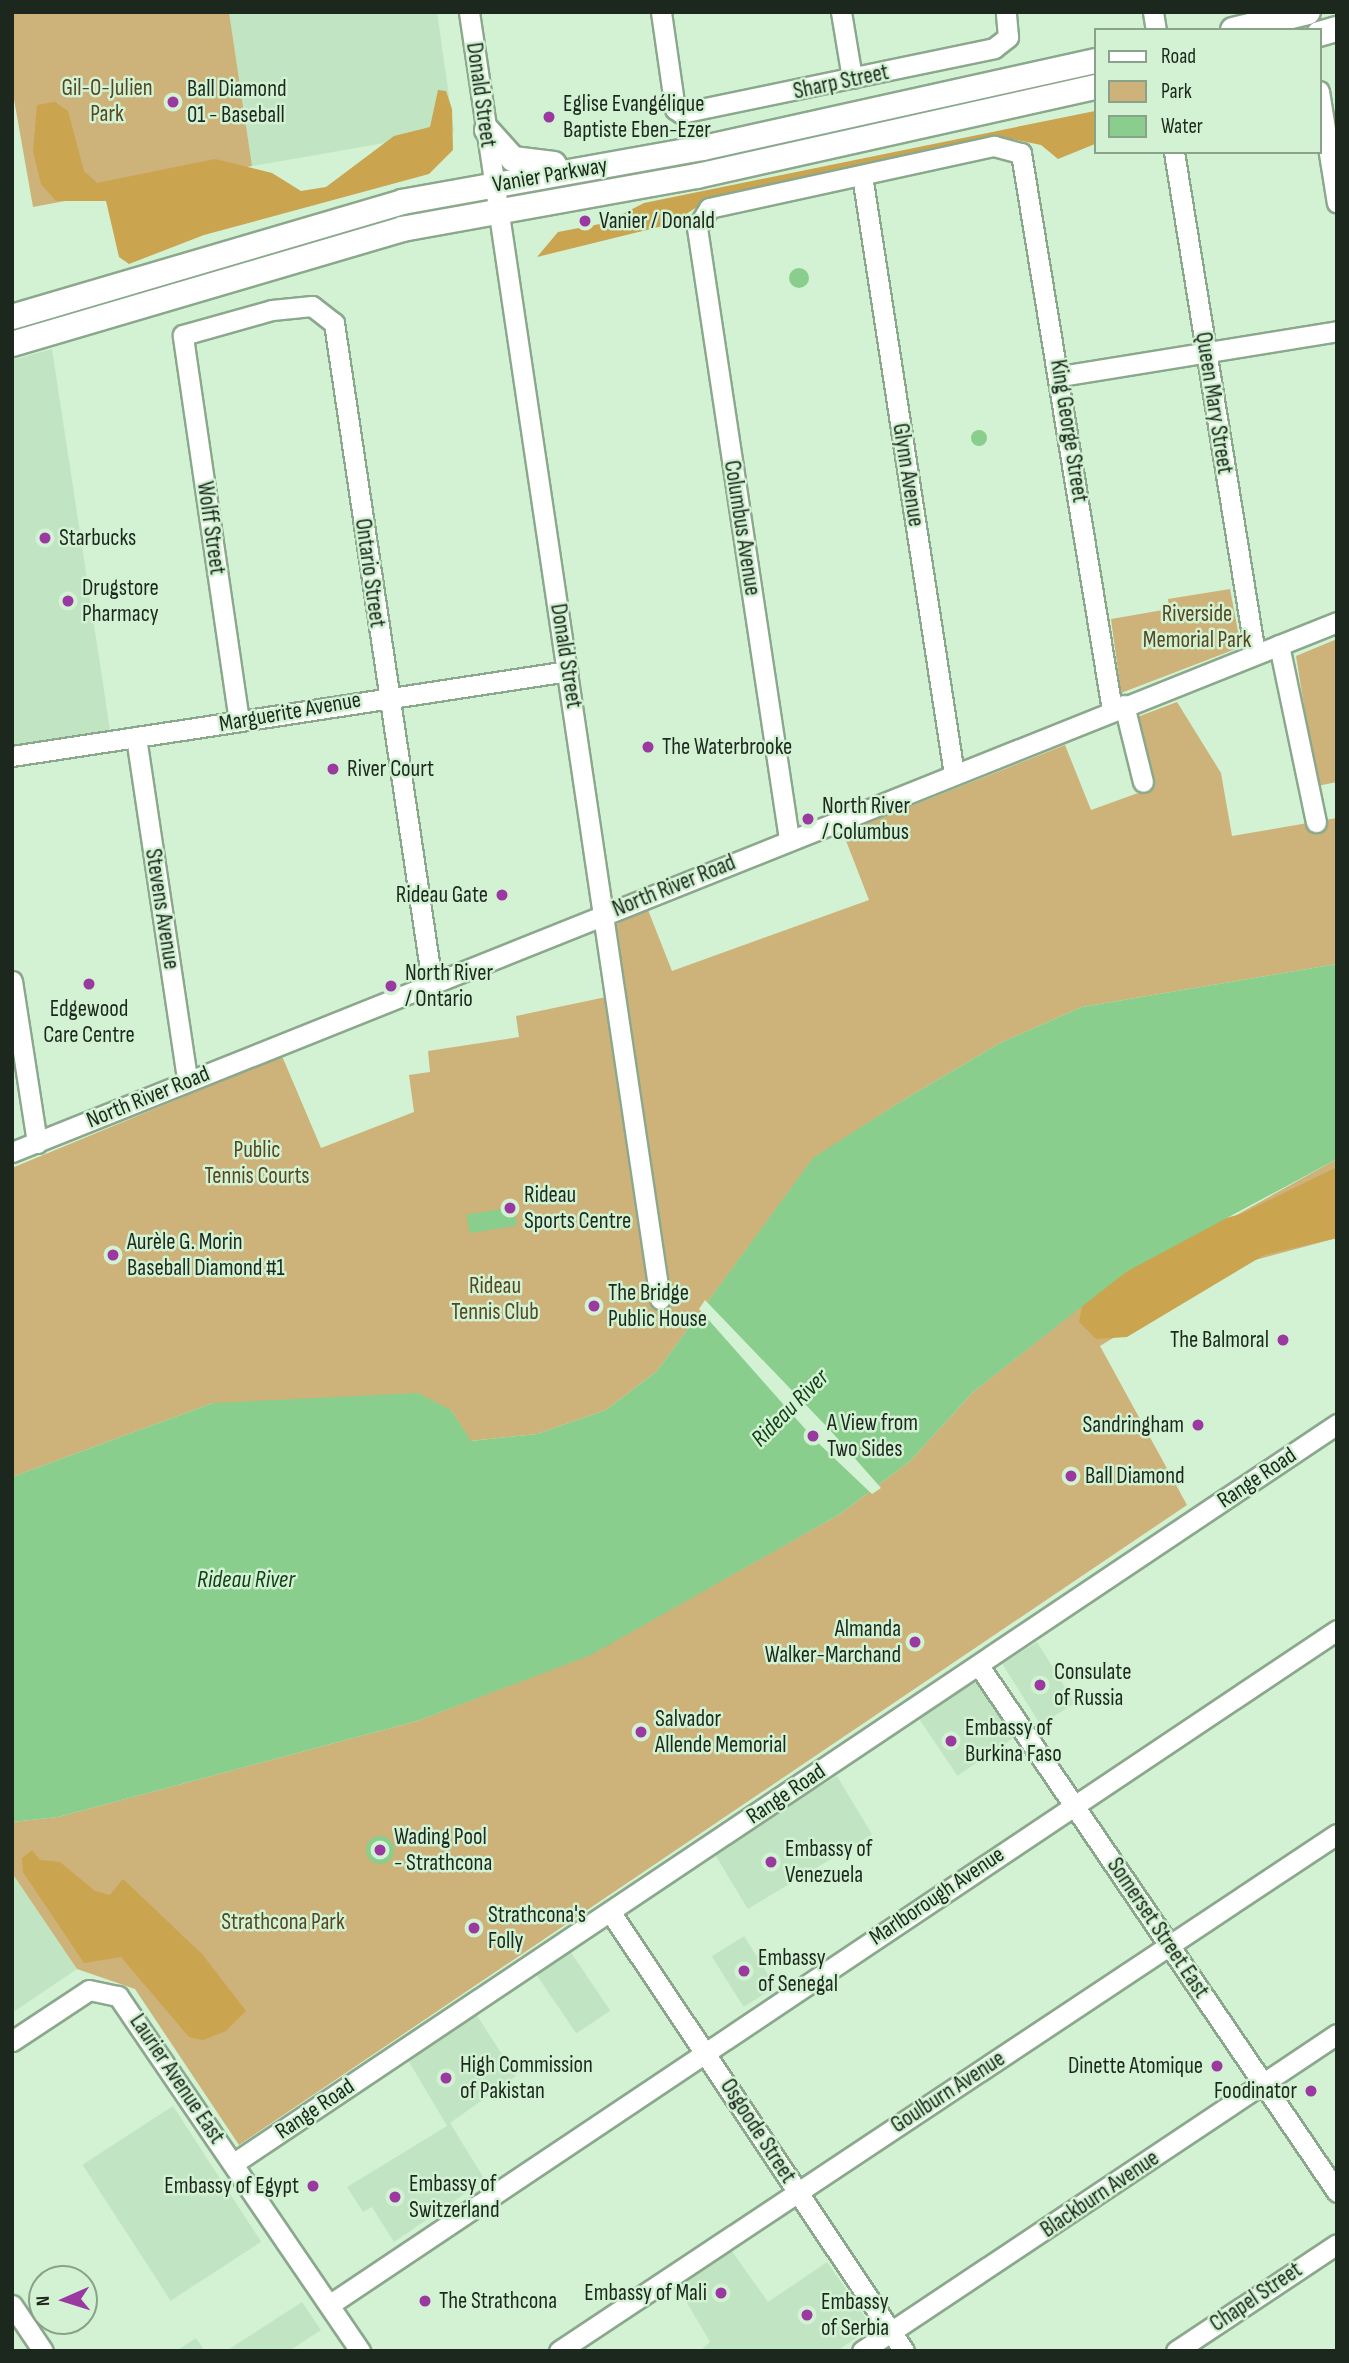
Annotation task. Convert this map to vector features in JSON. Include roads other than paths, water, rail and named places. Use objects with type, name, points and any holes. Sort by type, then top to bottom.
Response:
[{"type":"main road","points":[[1241,28],[1308,12]]},
{"type":"main road","name":"Vanier Parkway","points":[[12,317],[402,202],[638,160],[1094,61]]},
{"type":"main road","points":[[12,344],[336,247],[499,211],[697,176],[1094,88]]},
{"type":"main road","points":[[487,130],[506,154],[530,164],[638,160]]},
{"type":"street","name":"Donald Street","points":[[469,12],[660,1299]]},
{"type":"street","name":"Sharp Street","points":[[661,12],[675,109],[733,104],[994,48],[1004,40],[1006,12]]},
{"type":"street","points":[[841,12],[852,78]]},
{"type":"street","points":[[1321,103],[1337,202]]},
{"type":"street","name":"King George Street","points":[[862,175],[1000,145],[1021,153],[1118,707],[1143,782]]},
{"type":"street","name":"Queen Mary Street","points":[[1174,154],[1255,654]]},
{"type":"street","name":"Columbus Avenue","points":[[789,839],[698,218],[709,208],[862,175]]},
{"type":"street","name":"Glynn Avenue","points":[[862,175],[954,774]]},
{"type":"street","name":"Ontario Street","points":[[183,335],[288,307],[318,307],[331,317],[432,983]]},
{"type":"street","points":[[1060,376],[1337,331]]},
{"type":"street","name":"Wolff Street","points":[[183,335],[239,721]]},
{"type":"street","name":"North River Road","points":[[12,1152],[1118,707],[1337,622]]},
{"type":"street","points":[[1279,645],[1316,822]]},
{"type":"street","name":"Marguerite Avenue","points":[[12,756],[388,695],[568,671]]},
{"type":"street","name":"Stevens Avenue","points":[[136,737],[187,1080]]},
{"type":"street","points":[[12,981],[37,1143]]},
{"type":"street","name":"Range Road","points":[[234,2163],[1336,1426]]},
{"type":"street","name":"Marlborough Avenue","points":[[330,2305],[1073,1804],[1337,1630]]},
{"type":"street","name":"Somerset Street East","points":[[979,1666],[1337,2192]]},
{"type":"street","name":"Goulburn Avenue","points":[[559,2351],[1337,1834]]},
{"type":"street","name":"Osgoode Street","points":[[611,1913],[904,2351]]},
{"type":"street","name":"Laurier Avenue East","points":[[12,2041],[82,1994],[104,1989],[124,2001],[360,2351]]},
{"type":"street","name":"Blackburn Avenue","points":[[862,2351],[1337,2034]]},
{"type":"street","name":"Chapel Street","points":[[1176,2351],[1337,2244]]},
{"type":"street","points":[[12,2305],[43,2351]]},
{"type":"water","points":[[795,268],[803,268],[809,278],[803,288],[795,288],[789,282],[789,274]]},
{"type":"water","points":[[979,430],[985,432],[985,444],[979,446],[973,444],[971,438],[973,432]]},
{"type":"water","name":"Rideau River","points":[[1337,964],[1337,1159],[1126,1272],[973,1392],[910,1461],[840,1514],[591,1655],[417,1721],[58,1817],[12,1822],[12,1477],[213,1403],[418,1393],[451,1410],[471,1441],[537,1434],[606,1410],[657,1371],[813,1158],[900,1102],[1000,1043],[1082,1007]]},
{"type":"water","points":[[514,1207],[517,1226],[470,1233],[467,1215]]},
{"type":"water","name":"Wading Pool - Strathcona","points":[[380,1836],[390,1840],[394,1850],[390,1860],[380,1864],[370,1860],[366,1850],[370,1840]]},
{"type":"place","name":"Ball Diamond 01 - Baseball","points":[[173,102]]},
{"type":"place","name":"Eglise Evangélique Baptiste Eben-Ezer","points":[[549,117]]},
{"type":"place","name":"Vanier / Donald","points":[[585,221]]},
{"type":"place","name":"Starbucks","points":[[45,538]]},
{"type":"place","name":"Drugstore Pharmacy","points":[[68,601]]},
{"type":"place","name":"The Waterbrooke","points":[[648,747]]},
{"type":"place","name":"River Court","points":[[333,769]]},
{"type":"place","name":"North River / Columbus","points":[[808,819]]},
{"type":"place","name":"Rideau Gate","points":[[502,895]]},
{"type":"place","name":"Edgewood Care Centre","points":[[89,984]]},
{"type":"place","name":"North River / Ontario","points":[[391,986]]},
{"type":"place","name":"Rideau Sports Centre","points":[[510,1208]]},
{"type":"place","name":"Aurèle G. Morin Baseball Diamond #1","points":[[113,1255]]},
{"type":"place","name":"The Bridge Public House","points":[[594,1306]]},
{"type":"place","name":"The Balmoral","points":[[1283,1340]]},
{"type":"place","name":"Sandringham","points":[[1198,1425]]},
{"type":"place","name":"A View from Two Sides","points":[[813,1436]]},
{"type":"place","name":"Ball Diamond","points":[[1071,1476]]},
{"type":"place","name":"Almanda Walker-Marchand","points":[[915,1642]]},
{"type":"place","name":"Consulate of Russia","points":[[1040,1685]]},
{"type":"place","name":"Salvador Allende Memorial","points":[[641,1732]]},
{"type":"place","name":"Embassy of Burkina Faso","points":[[951,1741]]},
{"type":"place","name":"Wading Pool - Strathcona","points":[[380,1850]]},
{"type":"place","name":"Embassy of Venezuela","points":[[771,1862]]},
{"type":"place","name":"Strathcona's Folly","points":[[474,1928]]},
{"type":"place","name":"Embassy of Senegal","points":[[744,1971]]},
{"type":"place","name":"Dinette Atomique","points":[[1217,2066]]},
{"type":"place","name":"High Commission of Pakistan","points":[[446,2078]]},
{"type":"place","name":"Foodinator","points":[[1311,2091]]},
{"type":"place","name":"Embassy of Egypt","points":[[313,2186]]},
{"type":"place","name":"Embassy of Switzerland","points":[[395,2197]]},
{"type":"place","name":"Embassy of Mali","points":[[721,2293]]},
{"type":"place","name":"The Strathcona","points":[[425,2301]]},
{"type":"place","name":"Embassy of Serbia","points":[[807,2315]]},
{"type":"park label","name":"Gil-O-Julien Park","points":[[107,101]]},
{"type":"park label","name":"Riverside Memorial Park","points":[[1197,627]]},
{"type":"park label","name":"Public Tennis Courts","points":[[257,1163]]},
{"type":"park label","name":"Rideau Tennis Club","points":[[495,1299]]},
{"type":"park label","name":"Strathcona Park","points":[[283,1922]]}]
